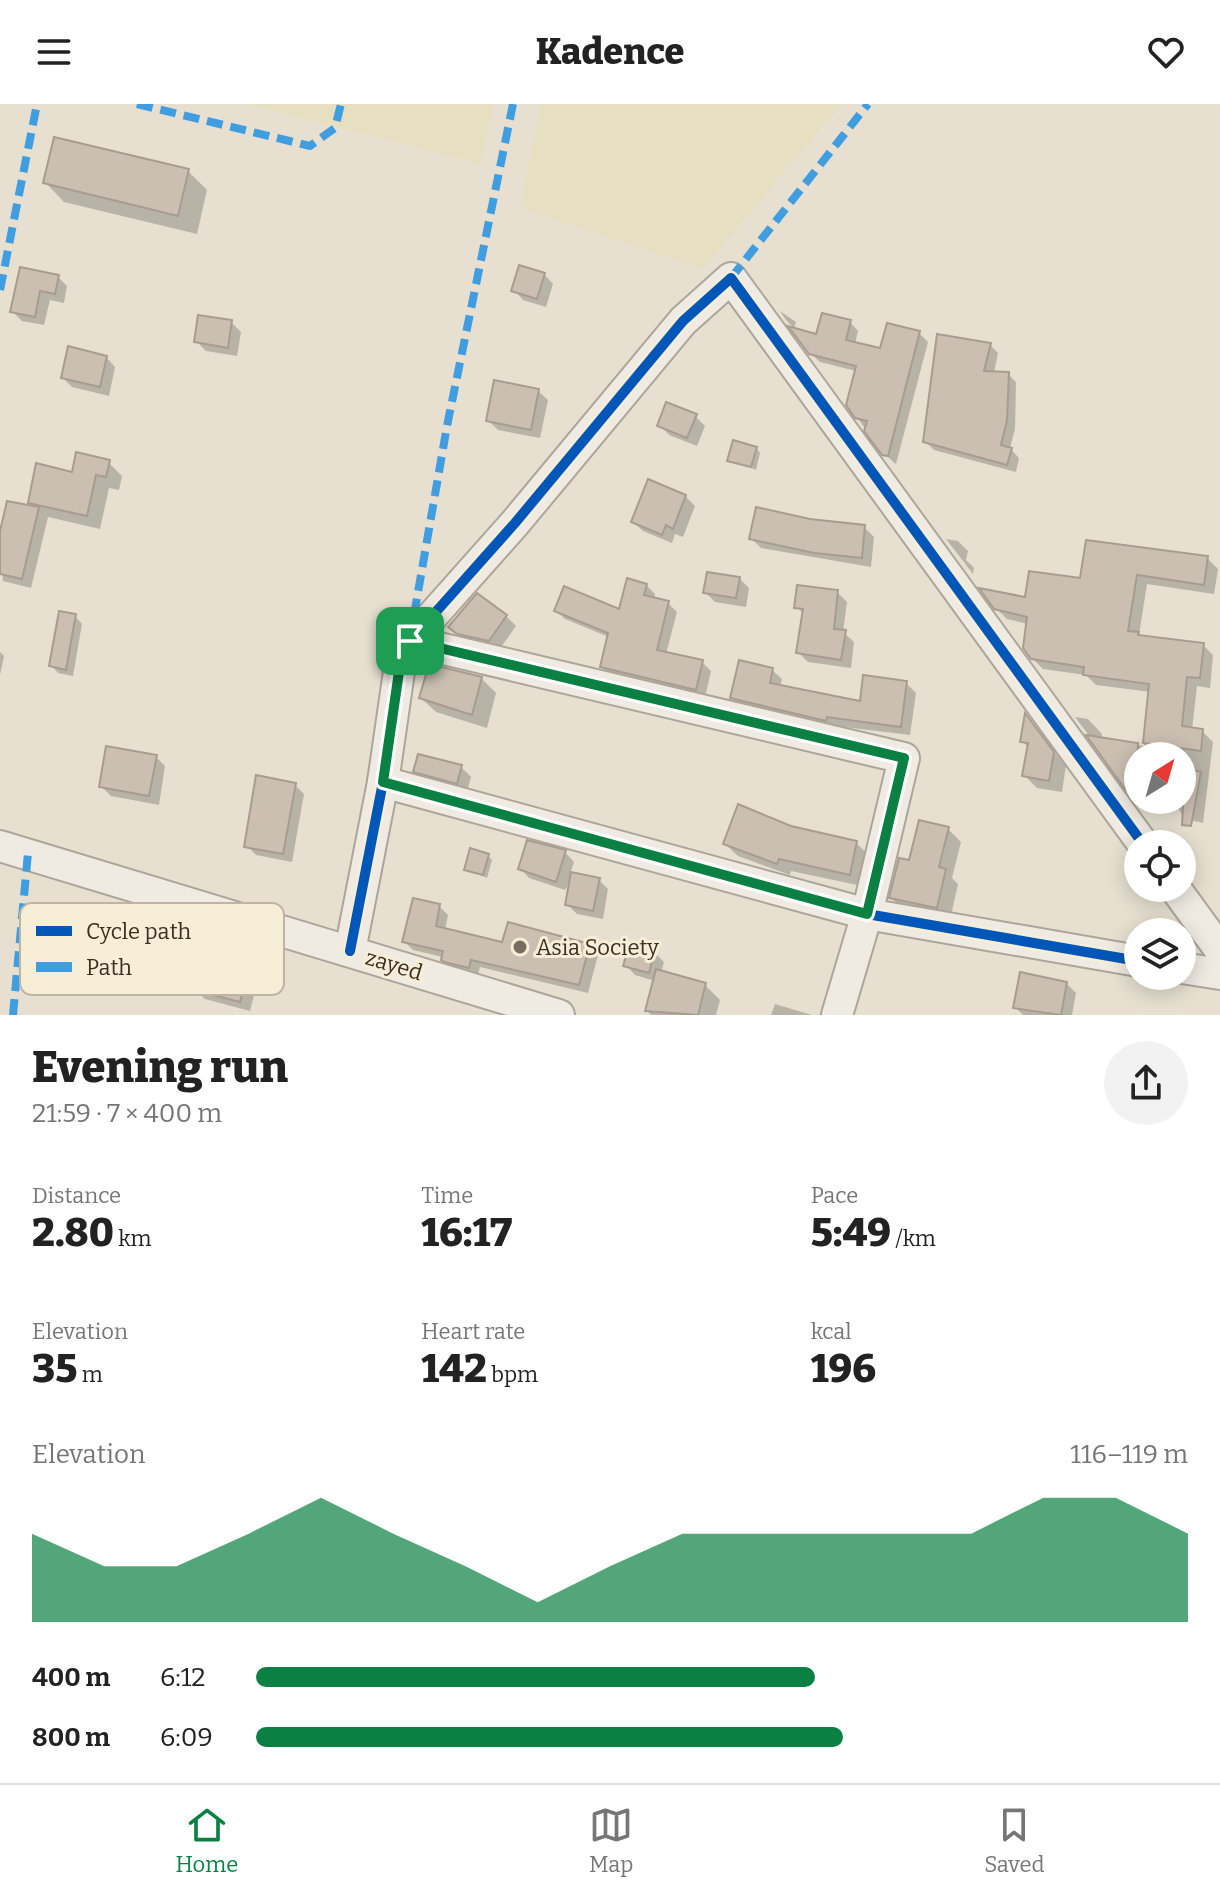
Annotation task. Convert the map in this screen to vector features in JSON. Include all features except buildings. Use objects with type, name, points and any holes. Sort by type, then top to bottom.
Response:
[{"type":"street","points":[[350,951],[383,782],[401,658],[410,641],[515,523],[683,321],[731,278],[1133,830]]},
{"type":"street","points":[[410,641],[904,758],[867,914],[837,1015]]},
{"type":"street","points":[[383,782],[867,914],[1124,959]]},
{"type":"street","name":"zayed","points":[[0,846],[190,903]]},
{"type":"street","points":[[1185,902],[1220,950]]},
{"type":"street","name":"zayed","points":[[284,931],[559,1015]]},
{"type":"street","points":[[1196,970],[1220,974]]},
{"type":"shaded area","points":[[245,104],[494,104],[480,164]]},
{"type":"shaded area","points":[[541,104],[842,104],[703,269],[520,208]]},
{"type":"marked path","points":[[0,290],[37,104]]},
{"type":"marked path","points":[[137,104],[310,146],[335,128],[341,104]]},
{"type":"marked path","points":[[410,638],[447,426],[513,104]]},
{"type":"marked path","points":[[731,278],[868,104]]},
{"type":"marked path","points":[[23,903],[28,853]]},
{"type":"marked path","points":[[13,1015],[20,939]]},
{"type":"cycle path","points":[[350,951],[383,782],[401,658],[410,641],[515,523],[683,321],[731,278],[1133,830]]},
{"type":"cycle path","points":[[383,782],[867,914],[1124,959]]},
{"type":"place","name":"Asia Society","points":[[520,947]]},
{"type":"route","points":[[410,641],[904,758],[867,914],[383,782],[401,658],[410,641]]}]
